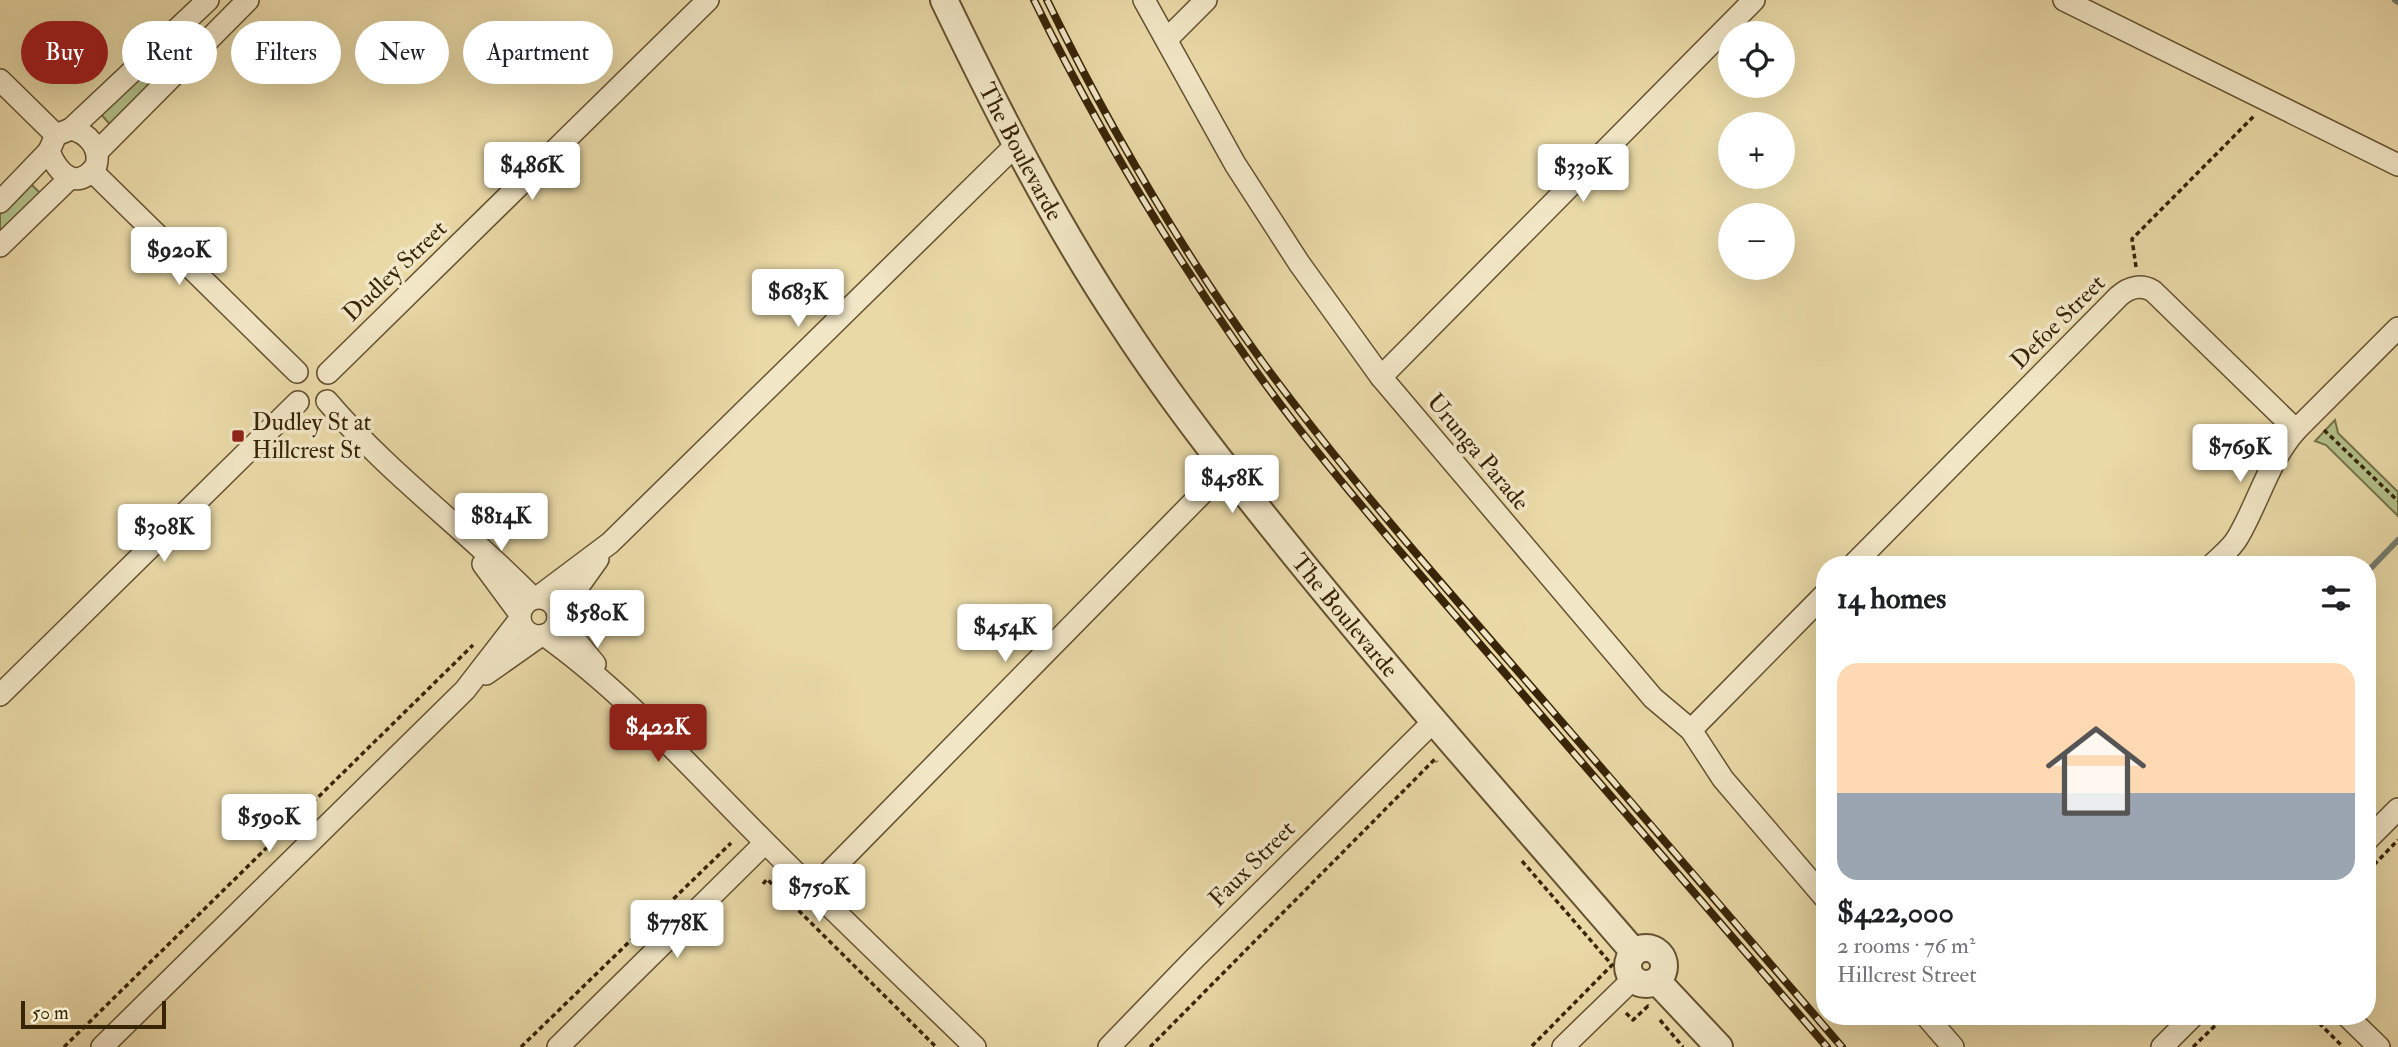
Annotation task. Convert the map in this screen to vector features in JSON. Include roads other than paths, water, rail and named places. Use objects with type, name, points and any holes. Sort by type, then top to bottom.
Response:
[{"type":"street","points":[[188,21],[208,0]]},
{"type":"street","points":[[217,30],[248,0]]},
{"type":"street","name":"Dudley Street","points":[[328,373],[708,0]]},
{"type":"street","name":"The Boulevarde","points":[[944,0],[1016,145],[1124,328],[1226,469],[1333,602],[1434,721],[1634,952],[1644,948],[1660,955],[1663,971],[1645,980]]},
{"type":"street","name":"Urunga Parade","points":[[1144,0],[1235,164],[1299,263],[1381,377],[1653,698],[1691,730],[1723,779],[1816,888]]},
{"type":"street","points":[[1167,38],[1206,0]]},
{"type":"street","points":[[1381,377],[1754,0]]},
{"type":"street","points":[[2064,0],[2398,165]]},
{"type":"street","points":[[0,80],[59,139],[57,168],[70,178]]},
{"type":"street","points":[[0,202],[59,139],[122,82]]},
{"type":"street","points":[[0,246],[70,178],[85,177],[95,162],[166,84]]},
{"type":"street","points":[[59,139],[80,131],[88,137],[95,162],[297,372]]},
{"type":"street","points":[[465,690],[528,607],[610,543],[1016,145]]},
{"type":"street","name":"Defoe Street","points":[[1862,556],[2119,296],[2139,286],[2146,287],[2160,296],[2296,430]]},
{"type":"street","points":[[2220,556],[2237,538],[2284,444],[2398,328]]},
{"type":"street","points":[[316,366],[328,373],[333,387],[327,401],[313,408],[298,402],[291,391],[291,384],[297,372],[316,366]]},
{"type":"street","points":[[327,401],[446,519],[528,607],[528,633],[550,626]]},
{"type":"street","points":[[0,695],[298,402]]},
{"type":"street","points":[[813,889],[1226,469]]},
{"type":"street","points":[[102,1047],[465,690],[550,626],[610,543]]},
{"type":"street","points":[[528,607],[552,602],[550,626],[765,843],[975,1047]]},
{"type":"street","points":[[1691,730],[1816,603]]},
{"type":"street","name":"Faux Street","points":[[1109,1047],[1434,721]]},
{"type":"street","points":[[2376,831],[2398,809]]},
{"type":"street","points":[[558,1047],[765,843]]},
{"type":"street","points":[[1563,1047],[1613,999],[1645,980],[1720,1047]]},
{"type":"street","points":[[1934,1025],[1953,1047]]},
{"type":"street","points":[[2162,1047],[2184,1025]]},
{"type":"street","points":[[2356,1025],[2379,1047]]},
{"type":"waterway","points":[[2376,563],[2398,540]]},
{"type":"railway","points":[[1034,0],[1104,133],[1155,219],[1209,303],[1275,397],[1398,549],[1827,1047]]},
{"type":"railway","points":[[1047,0],[1095,94],[1175,232],[1233,321],[1297,408],[1403,538],[1816,1017]]},
{"type":"railway","points":[[1823,1025],[1842,1047]]},
{"type":"place","name":"Dudley St at Hillcrest St","points":[[238,436]]}]
